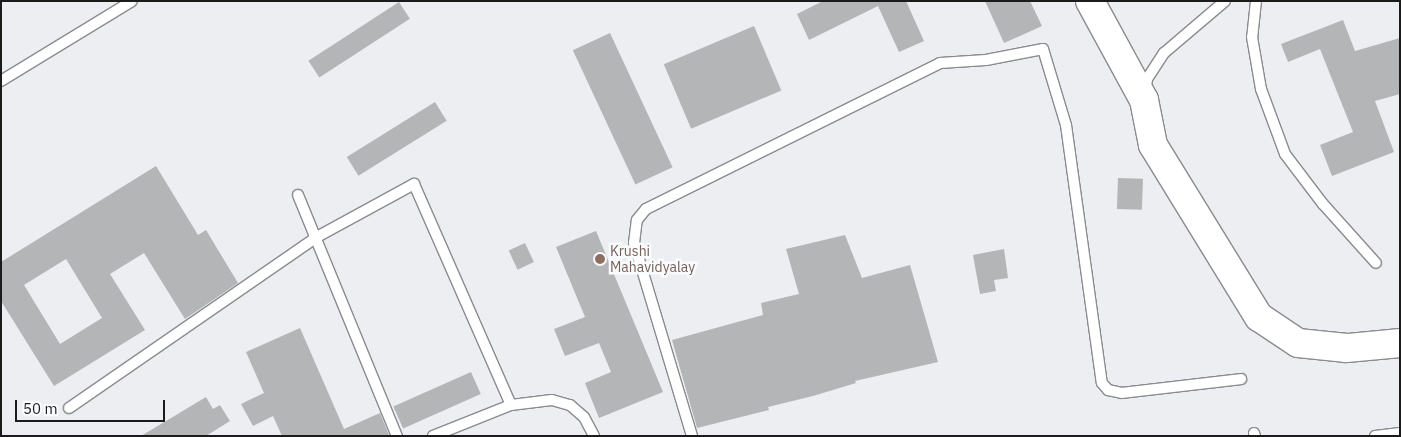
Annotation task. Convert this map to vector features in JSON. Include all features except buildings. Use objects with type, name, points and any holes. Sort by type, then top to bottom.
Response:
[{"type":"main road","points":[[1090,1],[1144,100],[1153,145],[1259,317],[1298,343],[1347,348],[1400,343]]},
{"type":"lane","points":[[1,81],[132,1]]},
{"type":"lane","points":[[1144,100],[1148,79],[1156,62],[1180,37],[1226,1]]},
{"type":"lane","points":[[1256,1],[1252,37],[1261,89],[1285,154],[1323,204],[1376,263]]},
{"type":"lane","points":[[692,436],[634,243],[637,220],[646,209],[940,63],[986,60],[1043,48],[1066,126],[1102,383],[1108,390],[1122,393],[1241,379]]},
{"type":"lane","points":[[69,408],[315,238],[414,184],[511,405]]},
{"type":"lane","points":[[298,195],[397,436]]},
{"type":"lane","points":[[433,436],[511,405],[552,400],[570,405],[584,417],[594,436]]},
{"type":"lane","points":[[1375,436],[1400,433]]},
{"type":"place","name":"Krushi Mahavidyalay","points":[[600,259]]}]
